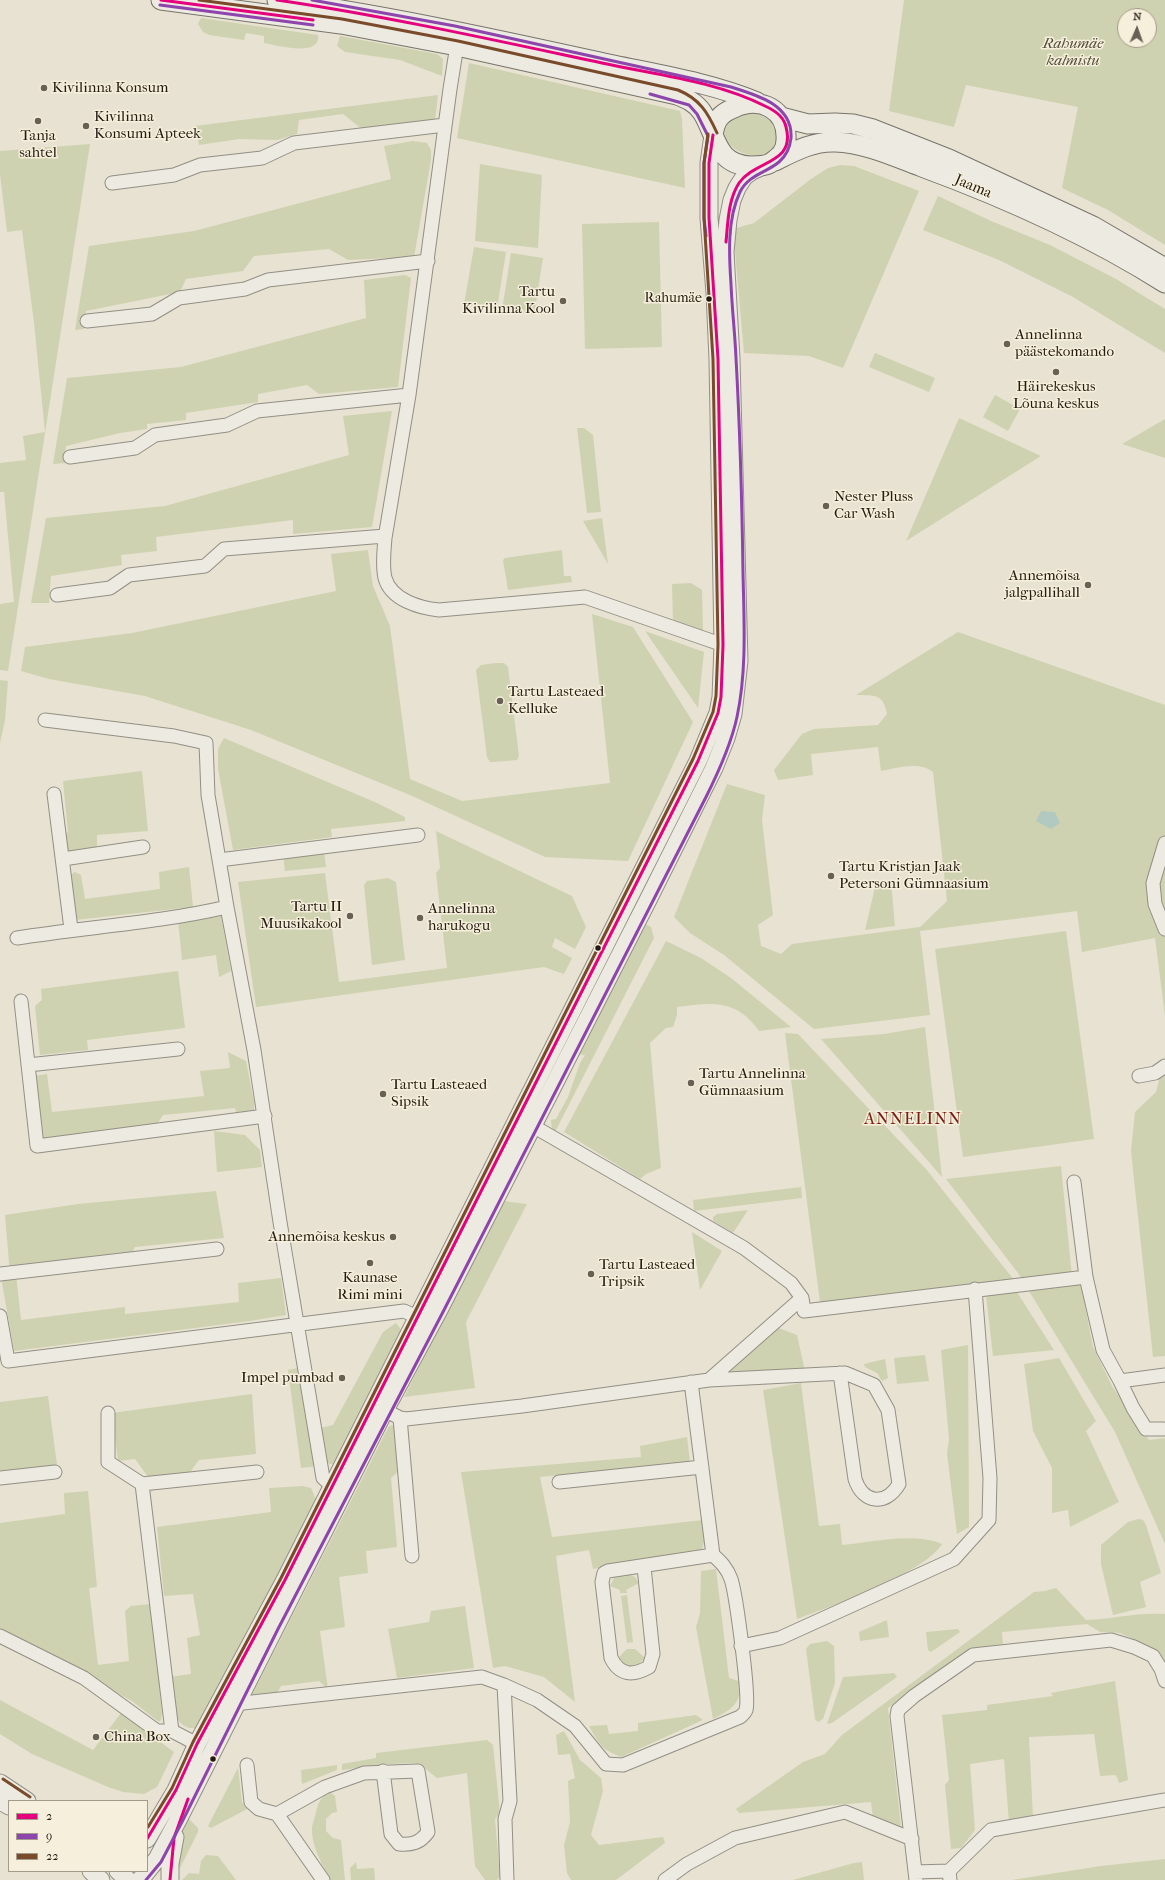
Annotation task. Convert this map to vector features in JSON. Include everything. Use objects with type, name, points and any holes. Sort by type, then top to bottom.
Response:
[{"type":"main road","points":[[161,0],[458,39],[696,84],[738,95],[764,104],[781,117],[786,127],[786,146],[782,154],[770,164],[747,166],[728,159],[716,145],[713,135],[701,111],[692,101],[677,95],[458,39],[372,14],[277,0]]},
{"type":"main road","points":[[713,135],[719,117],[728,111],[752,103],[764,104]]},
{"type":"main road","name":"Jaama","points":[[781,117],[808,124],[835,122],[853,124],[873,129],[960,164],[1093,226],[1165,268]]},
{"type":"main road","name":"Jaama","points":[[770,164],[810,145],[834,142],[866,146],[953,178],[1069,229],[1165,283]]},
{"type":"street","points":[[458,39],[409,395],[385,536],[383,561],[385,580],[391,589],[413,604],[439,610],[585,597],[731,644]]},
{"type":"street","points":[[112,183],[174,175],[200,165],[262,158],[294,143],[445,125]]},
{"type":"street","points":[[713,135],[709,163],[709,218],[716,293],[731,644]]},
{"type":"street","points":[[148,1864],[157,1859],[218,1741],[231,1698],[332,1486],[440,1308],[526,1122],[698,761],[718,713],[731,644],[731,359],[725,252],[728,220],[732,200],[744,177],[752,171],[770,164]]},
{"type":"street","points":[[87,321],[152,314],[180,298],[245,289],[268,280],[428,260]]},
{"type":"street","points":[[70,457],[135,448],[155,435],[228,425],[257,411],[409,395]]},
{"type":"street","points":[[57,595],[110,588],[129,575],[205,566],[224,549],[385,536]]},
{"type":"street","points":[[45,720],[174,736],[206,743],[208,795],[265,1116],[297,1325],[323,1478],[332,1486]]},
{"type":"street","points":[[54,794],[71,929]]},
{"type":"street","points":[[219,860],[418,835]]},
{"type":"street","points":[[1165,844],[1153,883],[1155,904],[1165,929]]},
{"type":"street","points":[[63,859],[143,847]]},
{"type":"street","points":[[17,938],[71,929],[196,915],[227,907]]},
{"type":"street","points":[[21,1001],[37,1146],[265,1116]]},
{"type":"street","points":[[28,1065],[178,1049]]},
{"type":"street","points":[[1139,1076],[1156,1073],[1165,1066]]},
{"type":"street","points":[[526,1122],[744,1248],[791,1283],[802,1298],[804,1310],[1086,1277]]},
{"type":"street","points":[[149,1833],[176,1790],[197,1744],[231,1698],[379,1407],[417,1317],[526,1122]]},
{"type":"street","points":[[1074,1182],[1086,1277],[1103,1350],[1133,1408],[1146,1429],[1163,1429]]},
{"type":"street","points":[[0,1274],[216,1249]]},
{"type":"street","points":[[741,1646],[780,1638],[954,1559],[990,1520],[990,1478],[975,1289]]},
{"type":"street","points":[[709,1380],[802,1298]]},
{"type":"street","points":[[0,1316],[8,1361],[404,1311],[417,1317]]},
{"type":"street","points":[[379,1407],[400,1418],[406,1419],[522,1406],[709,1380],[840,1373],[845,1373],[874,1385],[888,1410],[899,1484],[893,1493],[882,1499],[870,1499],[859,1490],[855,1480],[840,1373]]},
{"type":"street","points":[[1120,1381],[1165,1375]]},
{"type":"street","points":[[231,1698],[482,1677],[537,1700],[576,1726],[606,1764],[623,1765],[740,1717],[746,1710],[741,1646],[731,1580],[725,1565],[713,1555],[691,1382]]},
{"type":"street","points":[[108,1413],[108,1462],[142,1484],[257,1472]]},
{"type":"street","points":[[400,1418],[412,1556]]},
{"type":"street","points":[[559,1482],[702,1467]]},
{"type":"street","points":[[0,1478],[55,1472]]},
{"type":"street","points":[[142,1484],[172,1731]]},
{"type":"street","points":[[644,1567],[653,1654],[649,1667],[639,1672],[627,1673],[616,1668],[611,1658],[602,1582],[604,1573],[608,1571],[644,1567],[713,1555]]},
{"type":"street","points":[[0,1636],[84,1678],[157,1730],[172,1731],[197,1744],[218,1741]]},
{"type":"street","points":[[1165,1681],[1161,1669],[1153,1656],[1134,1647],[1111,1640],[973,1655],[914,1696],[898,1710],[915,1876],[950,1876],[991,1830],[1165,1800]]},
{"type":"street","points":[[504,1685],[510,1801],[505,1819],[507,1880]]},
{"type":"street","points":[[188,1799],[189,1779],[199,1760],[197,1744]]},
{"type":"street","points":[[247,1765],[251,1802],[259,1809],[277,1814],[323,1880]]},
{"type":"street","points":[[277,1814],[325,1787],[364,1773],[383,1771],[418,1771],[428,1832],[422,1840],[409,1845],[398,1844],[391,1834],[383,1771]]},
{"type":"street","points":[[0,1783],[26,1800]]},
{"type":"street","points":[[665,1880],[687,1864],[735,1838],[846,1812],[912,1839]]},
{"type":"street","points":[[170,1880],[171,1857],[178,1820]]},
{"type":"street","points":[[93,1872],[100,1880]]},
{"type":"green space","name":"Rahumäe kalmistu","points":[[904,0],[1165,0],[1165,245],[1108,210],[1062,188],[1078,107],[966,85],[954,127],[889,111]]},
{"type":"green space","points":[[201,18],[318,35],[317,42],[313,46],[297,48],[264,43],[264,36],[246,33],[244,40],[209,35],[203,32],[198,24]]},
{"type":"green space","points":[[340,36],[437,54],[443,59],[442,76],[400,60],[345,52],[337,46]]},
{"type":"green space","points":[[469,63],[680,111],[682,119],[685,188],[457,138]]},
{"type":"green space","points":[[438,95],[435,121],[363,130],[343,114],[299,120],[297,134],[277,140],[239,139],[199,145],[195,126]]},
{"type":"green space","points":[[755,113],[766,118],[773,124],[776,127],[778,135],[775,146],[767,153],[757,155],[746,154],[736,149],[728,142],[724,132],[726,120],[739,114]]},
{"type":"green space","points":[[413,141],[427,143],[431,150],[431,160],[414,257],[348,260],[329,249],[254,256],[243,271],[186,279],[180,292],[86,311],[84,329],[75,330],[89,246],[194,231],[391,179],[384,146]]},
{"type":"green space","points":[[90,144],[8,671],[0,670],[0,604],[14,602],[4,492],[0,492],[0,463],[26,460],[23,436],[45,432],[34,323],[22,230],[7,232],[0,174],[0,151]]},
{"type":"green space","points":[[480,164],[542,175],[538,248],[475,241]]},
{"type":"green space","points":[[840,165],[854,166],[919,191],[843,368],[809,356],[744,353],[733,229],[754,223],[811,179],[828,168]]},
{"type":"green space","points":[[938,196],[991,221],[1050,245],[1116,279],[1165,309],[1165,353],[1073,297],[999,260],[923,230]]},
{"type":"green space","points":[[659,222],[662,347],[585,349],[582,224]]},
{"type":"green space","points":[[474,247],[506,252],[497,309],[464,304]]},
{"type":"green space","points":[[511,253],[543,258],[534,315],[502,310]]},
{"type":"green space","points":[[405,275],[411,278],[398,387],[319,394],[307,385],[258,394],[258,402],[186,413],[186,420],[147,424],[147,429],[120,433],[66,446],[65,463],[53,464],[67,378],[181,367],[366,318],[364,280]]},
{"type":"green space","points":[[875,353],[935,378],[929,392],[869,367]]},
{"type":"green space","points":[[995,395],[1020,409],[1008,431],[983,417]]},
{"type":"green space","points":[[392,411],[372,527],[293,534],[293,520],[156,537],[157,551],[121,555],[122,565],[51,576],[49,603],[31,603],[46,518],[165,506],[349,455],[343,416]]},
{"type":"green space","points":[[959,418],[1041,456],[906,541]]},
{"type":"green space","points":[[1165,419],[1165,458],[1122,444]]},
{"type":"green space","points":[[577,428],[584,428],[593,435],[601,512],[587,513]]},
{"type":"green space","points":[[602,518],[608,564],[583,521]]},
{"type":"green space","points":[[368,550],[373,586],[390,626],[410,779],[462,801],[610,783],[592,614],[633,627],[693,722],[628,861],[545,857],[410,795],[251,730],[145,696],[49,679],[21,671],[25,647],[132,633],[336,591],[331,554]]},
{"type":"green space","points":[[562,550],[564,576],[571,576],[572,582],[508,590],[503,560],[505,558]]},
{"type":"green space","points":[[691,583],[702,590],[703,631],[673,622],[672,584]]},
{"type":"green space","points":[[645,631],[704,652],[698,708]]},
{"type":"green space","points":[[958,632],[1165,705],[1165,1016],[1155,938],[1082,952],[1077,911],[920,931],[930,1015],[814,1029],[724,955],[690,933],[674,917],[727,784],[765,795],[762,820],[773,915],[758,925],[761,946],[781,954],[792,944],[920,927],[947,901],[933,772],[915,766],[881,771],[878,747],[811,754],[813,775],[778,780],[774,770],[802,734],[814,729],[878,725],[887,714],[883,702],[877,697],[856,695]]},
{"type":"green space","points":[[504,663],[508,667],[519,756],[517,760],[490,762],[487,757],[476,670],[481,665]]},
{"type":"green space","points":[[0,680],[8,681],[5,720],[0,743]]},
{"type":"green space","points":[[224,738],[377,803],[405,817],[405,821],[331,829],[332,837],[233,850],[218,769],[218,749]]},
{"type":"green space","points":[[142,771],[148,831],[97,835],[97,852],[59,857],[57,841],[68,832],[63,781]]},
{"type":"green space","points":[[436,831],[572,896],[586,927],[575,949],[555,938],[552,947],[572,958],[564,974],[544,967],[256,1007],[238,882],[325,873],[339,982],[447,968],[436,873],[440,868]]},
{"type":"green space","points":[[324,850],[326,867],[285,871],[283,854]]},
{"type":"green space","points":[[189,867],[193,907],[75,920],[68,876],[75,872],[81,875],[85,899],[160,889],[159,872]]},
{"type":"green space","points":[[388,878],[396,882],[405,960],[372,965],[364,885],[367,881]]},
{"type":"green space","points":[[891,881],[895,926],[865,930],[876,883]]},
{"type":"green space","points":[[221,916],[231,971],[219,977],[216,955],[182,960],[178,921],[193,921]]},
{"type":"green space","points":[[644,923],[651,927],[654,938],[555,1132],[552,1130],[551,1120],[556,1119],[568,1097],[580,1063],[585,1055],[576,1054]]},
{"type":"green space","points":[[1066,931],[1094,1139],[963,1157],[935,949]]},
{"type":"green space","points":[[666,941],[701,958],[731,978],[791,1027],[759,1031],[742,1013],[723,1005],[701,1004],[677,1007],[677,1015],[673,1027],[666,1028],[650,1043],[661,1168],[646,1174],[640,1179],[564,1132]]},
{"type":"green space","points":[[178,971],[185,1028],[87,1040],[88,1050],[40,1055],[35,1006],[42,1000],[41,989]]},
{"type":"green space","points":[[925,1027],[942,1177],[821,1039],[884,1034]]},
{"type":"green space","points":[[785,1033],[798,1034],[926,1169],[1014,1280],[820,1302]]},
{"type":"green space","points":[[228,1052],[246,1061],[254,1102],[254,1113],[239,1121],[235,1108],[163,1115],[156,1126],[43,1140],[35,1076],[47,1074],[52,1112],[204,1096],[200,1071],[230,1068]]},
{"type":"green space","points":[[1165,1057],[1165,1356],[1153,1357],[1131,1151],[1135,1112],[1156,1092]]},
{"type":"green space","points":[[214,1131],[245,1135],[260,1150],[262,1167],[217,1172]]},
{"type":"green space","points":[[1061,1166],[1072,1277],[1081,1286],[1093,1347],[1112,1386],[1149,1440],[1165,1438],[1165,1544],[1115,1432],[1018,1273],[946,1179]]},
{"type":"green space","points":[[801,1187],[802,1198],[694,1211],[693,1200]]},
{"type":"green space","points":[[216,1191],[224,1238],[135,1247],[127,1262],[16,1275],[21,1320],[125,1307],[125,1314],[239,1302],[238,1283],[281,1278],[286,1315],[250,1321],[14,1351],[1,1277],[10,1275],[5,1215],[78,1204]]},
{"type":"green space","points":[[503,1201],[527,1204],[466,1322],[475,1388],[404,1397]]},
{"type":"green space","points":[[748,1210],[733,1233],[713,1221],[713,1217],[717,1214]]},
{"type":"green space","points":[[692,1232],[722,1251],[700,1290]]},
{"type":"green space","points":[[1015,1289],[1054,1350],[993,1356],[986,1295]]},
{"type":"green space","points":[[396,1323],[402,1331],[335,1464],[330,1464],[325,1461],[320,1428],[333,1425],[383,1332]]},
{"type":"green space","points":[[776,1327],[797,1335],[805,1371],[736,1374],[726,1367]]},
{"type":"green space","points":[[968,1345],[969,1527],[957,1534],[947,1454],[949,1439],[941,1350]]},
{"type":"green space","points":[[925,1355],[929,1381],[897,1384],[894,1358]]},
{"type":"green space","points":[[1059,1358],[1096,1421],[1086,1431],[1119,1502],[1070,1527],[1068,1510],[1052,1513],[1052,1468],[1033,1431],[1024,1364]]},
{"type":"green space","points":[[885,1359],[888,1378],[882,1381],[877,1373],[865,1367],[864,1364]]},
{"type":"green space","points":[[298,1368],[318,1466],[301,1468],[288,1370]]},
{"type":"green space","points":[[801,1383],[819,1526],[840,1524],[842,1545],[906,1538],[931,1540],[942,1544],[932,1555],[916,1567],[876,1588],[797,1619],[763,1390]]},
{"type":"green space","points":[[252,1394],[256,1454],[199,1460],[188,1475],[149,1478],[135,1459],[118,1461],[112,1413]]},
{"type":"green space","points":[[48,1396],[57,1465],[0,1472],[0,1402]]},
{"type":"green space","points":[[395,1425],[402,1468],[391,1478],[397,1547],[366,1551],[368,1573],[339,1577],[345,1627],[320,1631],[328,1689],[319,1681],[281,1686],[269,1707],[251,1697],[389,1426]]},
{"type":"green space","points":[[687,1437],[690,1462],[540,1477],[552,1537],[703,1520],[705,1538],[702,1549],[593,1569],[589,1550],[556,1556],[575,1702],[544,1677],[505,1666],[493,1668],[461,1472],[641,1457],[640,1446]]},
{"type":"green space","points":[[303,1486],[311,1488],[317,1502],[199,1728],[190,1728],[183,1725],[175,1712],[169,1677],[191,1674],[187,1638],[200,1635],[193,1594],[164,1596],[157,1527],[271,1512],[269,1488]]},
{"type":"green space","points":[[88,1491],[97,1587],[89,1588],[98,1665],[129,1661],[125,1611],[131,1606],[151,1604],[162,1713],[161,1720],[159,1722],[132,1701],[0,1630],[0,1523],[65,1514],[64,1493]]},
{"type":"green space","points":[[1138,1519],[1143,1520],[1146,1525],[1161,1573],[1140,1582],[1146,1607],[1113,1615],[1101,1564],[1101,1545],[1128,1522]]},
{"type":"green space","points":[[716,1569],[729,1678],[742,1682],[737,1702],[734,1706],[713,1719],[696,1627],[700,1613],[701,1571]]},
{"type":"green space","points":[[629,1574],[635,1577],[639,1583],[626,1590],[627,1593],[620,1593],[620,1590],[610,1586],[615,1576]]},
{"type":"green space","points":[[1056,1588],[1086,1620],[1145,1614],[1165,1614],[1165,1662],[1158,1653],[1131,1638],[1120,1633],[1100,1632],[1087,1624],[1002,1632],[1003,1644],[972,1649],[888,1708],[901,1827],[873,1819],[871,1802],[739,1813],[736,1809],[803,1762],[825,1754],[842,1735],[1034,1592]]},
{"type":"green space","points":[[627,1595],[633,1642],[627,1643],[621,1596]]},
{"type":"green space","points":[[465,1606],[474,1668],[397,1678],[388,1629],[429,1622],[431,1611]]},
{"type":"green space","points":[[887,1620],[889,1637],[860,1641],[859,1632]]},
{"type":"green space","points":[[958,1629],[960,1632],[931,1652],[928,1650],[926,1632]]},
{"type":"green space","points":[[827,1641],[834,1646],[835,1683],[823,1719],[818,1722],[815,1719],[806,1649],[810,1644]]},
{"type":"green space","points":[[627,1649],[635,1649],[645,1658],[638,1665],[626,1666],[619,1657]]},
{"type":"green space","points":[[894,1673],[897,1677],[832,1723],[827,1724],[843,1677]]},
{"type":"green space","points":[[1115,1681],[1128,1780],[1119,1783],[1116,1775],[1100,1776],[1094,1734],[1029,1737],[1033,1817],[1009,1822],[1004,1759],[970,1764],[975,1830],[961,1848],[951,1849],[945,1785],[949,1780],[942,1715],[987,1710],[987,1705],[1053,1696],[1051,1693]]},
{"type":"green space","points":[[0,1700],[93,1750],[121,1713],[174,1752],[157,1787],[144,1794],[123,1792],[32,1754],[0,1734]]},
{"type":"green space","points":[[696,1715],[703,1720],[621,1757],[601,1745],[589,1726],[607,1725],[609,1734],[638,1731],[638,1723]]},
{"type":"green space","points":[[564,1731],[580,1760],[601,1778],[603,1791],[591,1835],[599,1845],[663,1837],[665,1843],[616,1880],[571,1880],[567,1873],[564,1845],[570,1822],[568,1781],[575,1778],[570,1754],[558,1755],[556,1735]]},
{"type":"green space","points":[[487,1740],[493,1745],[500,1813],[495,1819],[500,1876],[497,1880],[485,1880],[475,1866],[467,1773],[437,1778],[422,1766],[415,1763],[389,1764],[342,1770],[342,1764],[376,1758],[376,1753]]},
{"type":"green space","points":[[337,1765],[337,1770],[302,1784],[301,1770]]},
{"type":"green space","points":[[238,1768],[242,1802],[249,1808],[211,1828],[208,1826]]},
{"type":"green space","points":[[330,1792],[335,1796],[337,1812],[332,1813],[326,1819],[326,1831],[333,1838],[341,1840],[345,1880],[331,1880],[313,1841],[312,1827],[320,1800]]},
{"type":"green space","points":[[188,1818],[198,1828],[198,1832],[178,1870],[179,1837]]},
{"type":"green space","points":[[206,1855],[218,1856],[236,1880],[182,1880],[189,1873],[199,1874],[201,1861]]},
{"type":"green space","points":[[1165,1859],[1165,1880],[1012,1880],[1101,1866]]},
{"type":"green space","points":[[356,1862],[357,1869],[374,1868],[375,1880],[351,1880],[350,1868]]},
{"type":"green space","points":[[862,1862],[864,1880],[793,1880],[854,1863]]},
{"type":"water","points":[[1041,811],[1055,812],[1060,823],[1051,829],[1036,821]]},
{"type":"transit line","name":"2","points":[[161,0],[313,20]]},
{"type":"transit line","name":"22","points":[[199,0],[342,19],[458,41],[678,90],[698,102],[707,113],[717,133]]},
{"type":"transit line","name":"2","points":[[277,0],[399,21],[685,80],[726,90],[746,97],[768,108],[778,114],[785,123],[788,139],[785,148],[780,155],[754,170],[739,183],[735,190],[731,204],[726,242]]},
{"type":"transit line","name":"9","points":[[146,1880],[161,1862],[182,1822],[278,1629],[444,1310],[706,797],[728,748],[737,717],[744,663],[740,439],[730,261],[731,225],[736,203],[743,186],[752,178],[779,162],[788,151],[791,138],[790,127],[786,117],[780,109],[762,98],[731,87],[455,26],[312,0]]},
{"type":"transit line","name":"9","points":[[160,5],[313,25]]},
{"type":"transit line","name":"9","points":[[650,94],[689,105],[697,114],[708,136],[704,163],[704,218],[706,236]]},
{"type":"transit line","name":"22","points":[[148,1827],[172,1788],[193,1742],[281,1578],[693,759],[713,712],[716,696],[718,645],[713,359],[704,218],[704,163],[708,134]]},
{"type":"transit line","name":"2","points":[[148,1837],[176,1790],[197,1744],[285,1580],[698,761],[718,713],[721,697],[723,645],[718,359],[709,218],[709,163],[713,135]]},
{"type":"transit line","name":"22","points":[[3,1779],[30,1797]]},
{"type":"transit line","name":"2","points":[[170,1880],[174,1838],[188,1799]]},
{"type":"place","name":"Kivilinna Konsum","points":[[44,88]]},
{"type":"place","name":"Tanja sahtel","points":[[38,121]]},
{"type":"place","name":"Kivilinna Konsumi Apteek","points":[[86,126]]},
{"type":"place","name":"Rahumäe","points":[[709,299]]},
{"type":"place","name":"Tartu Kivilinna Kool","points":[[563,301]]},
{"type":"place","name":"Annelinna päästekomando","points":[[1007,344]]},
{"type":"place","name":"Häirekeskus Lõuna keskus","points":[[1056,372]]},
{"type":"place","name":"Nester Pluss Car Wash","points":[[826,506]]},
{"type":"place","name":"Annemõisa jalgpallihall","points":[[1088,585]]},
{"type":"place","name":"Tartu Lasteaed Kelluke","points":[[500,701]]},
{"type":"place","name":"Tartu Kristjan Jaak Petersoni Gümnaasium","points":[[831,876]]},
{"type":"place","name":"Tartu II Muusikakool","points":[[350,916]]},
{"type":"place","name":"Annelinna harukogu","points":[[420,918]]},
{"type":"place","name":"Tartu Annelinna Gümnaasium","points":[[691,1083]]},
{"type":"place","name":"Tartu Lasteaed Sipsik","points":[[383,1094]]},
{"type":"place","name":"Annemõisa keskus","points":[[393,1237]]},
{"type":"place","name":"Kaunase Rimi mini","points":[[370,1263]]},
{"type":"place","name":"Tartu Lasteaed Tripsik","points":[[591,1274]]},
{"type":"place","name":"Impel pumbad","points":[[342,1378]]},
{"type":"place","name":"China Box","points":[[96,1737]]},
{"type":"district","name":"ANNELINN","points":[[913,1120]]}]
